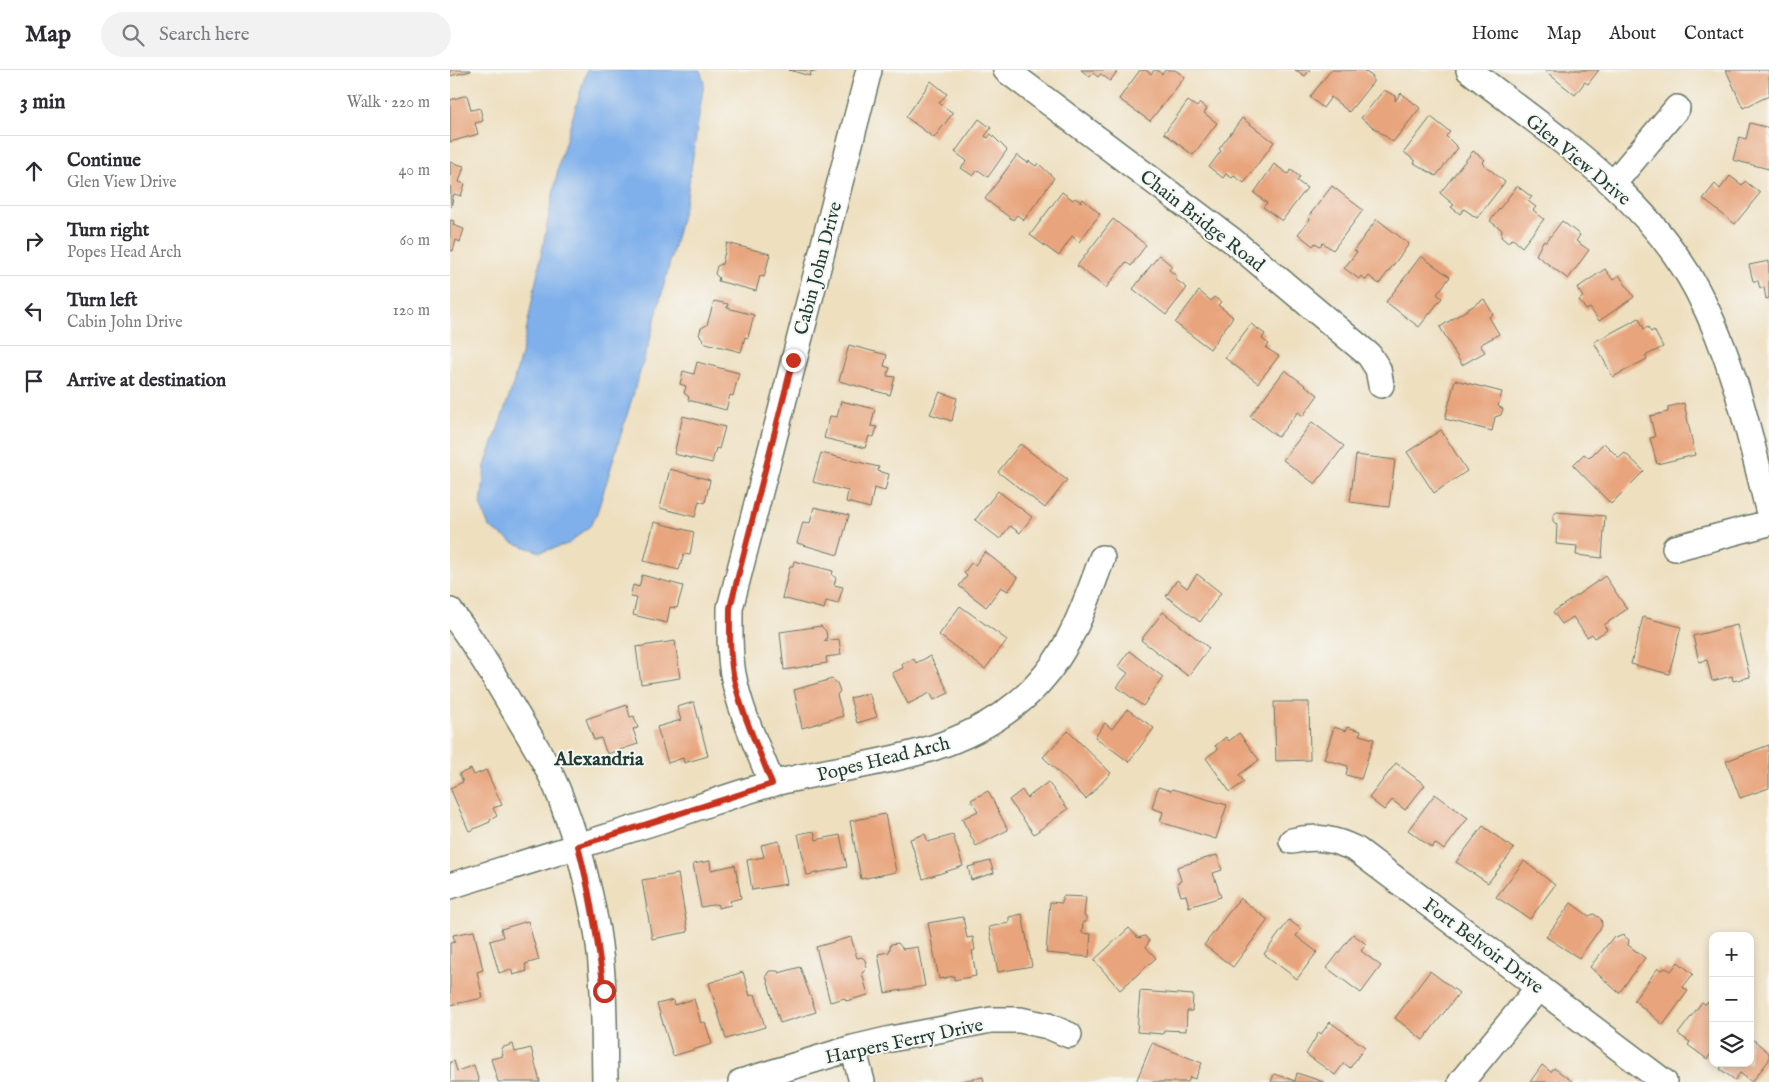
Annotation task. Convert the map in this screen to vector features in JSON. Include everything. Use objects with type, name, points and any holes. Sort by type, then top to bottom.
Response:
[{"type":"street","name":"Cabin John Drive","points":[[772,784],[741,703],[733,675],[729,638],[730,608],[869,70]]},
{"type":"street","name":"Chain Bridge Road","points":[[1006,70],[1241,247],[1369,355],[1378,369],[1381,385]]},
{"type":"street","name":"Glen View Drive","points":[[1469,70],[1613,184],[1640,211],[1673,252],[1696,289],[1721,342],[1740,396],[1769,513]]},
{"type":"street","points":[[1613,184],[1677,108]]},
{"type":"street","points":[[1675,548],[1769,523]]},
{"type":"street","name":"Popes Head Arch","points":[[450,886],[772,784],[896,758],[939,747],[969,735],[994,721],[1017,704],[1042,680],[1059,657],[1080,620],[1102,558]]},
{"type":"street","points":[[450,611],[490,669],[540,754],[560,795],[578,846],[586,874],[597,932],[604,991],[605,1082]]},
{"type":"street","name":"Fort Belvoir Drive","points":[[1292,841],[1320,838],[1338,841],[1357,850],[1664,1082]]},
{"type":"street","points":[[1461,1082],[1539,987]]},
{"type":"street","name":"Harpers Ferry Drive","points":[[741,1082],[853,1048],[991,1020],[1020,1020],[1048,1026],[1068,1035]]},
{"type":"street","points":[[853,1048],[862,1082]]},
{"type":"water","points":[[587,70],[700,70],[704,83],[687,196],[649,343],[597,513],[590,526],[568,544],[540,552],[514,543],[489,527],[481,507],[485,466],[512,388],[523,347],[560,159]]},
{"type":"building","points":[[450,70],[471,70],[471,71],[450,76]]},
{"type":"building","points":[[789,70],[816,70],[816,72],[811,71],[810,76]]},
{"type":"building","points":[[1081,70],[1118,70],[1110,81],[1101,74],[1098,77],[1093,73],[1090,77]]},
{"type":"building","points":[[1140,70],[1146,70],[1151,74],[1154,70],[1157,70],[1162,74],[1165,70],[1175,70],[1185,77],[1150,121],[1119,99]]},
{"type":"building","points":[[1295,70],[1310,70],[1305,76]]},
{"type":"building","points":[[1331,70],[1363,70],[1373,77],[1373,82],[1349,112],[1331,97],[1323,108],[1310,97]]},
{"type":"building","points":[[1544,70],[1599,70],[1588,84],[1585,82],[1575,95]]},
{"type":"building","points":[[1726,70],[1769,70],[1769,96],[1743,108]]},
{"type":"building","points":[[931,81],[947,94],[939,103],[953,113],[934,138],[906,117]]},
{"type":"building","points":[[1384,90],[1395,96],[1395,101],[1401,93],[1420,108],[1393,142],[1361,118]]},
{"type":"building","points":[[467,95],[471,110],[480,108],[483,121],[475,123],[478,134],[450,142],[450,100]]},
{"type":"building","points":[[1188,101],[1197,107],[1200,103],[1207,109],[1204,113],[1217,123],[1193,155],[1164,133]]},
{"type":"building","points":[[1431,117],[1450,132],[1446,136],[1458,148],[1436,176],[1414,163],[1415,161],[1404,152]]},
{"type":"building","points":[[1242,118],[1274,142],[1244,183],[1234,176],[1232,178],[1226,174],[1223,178],[1209,167],[1221,151],[1219,149]]},
{"type":"building","points":[[979,119],[991,128],[985,136],[988,138],[991,134],[1007,150],[988,177],[978,170],[973,176],[961,168],[967,161],[955,152]]},
{"type":"building","points":[[1750,123],[1769,128],[1769,169],[1733,160],[1739,137],[1746,139]]},
{"type":"building","points":[[1473,151],[1485,160],[1482,163],[1505,182],[1477,218],[1464,209],[1460,214],[1451,207],[1454,205],[1440,193]]},
{"type":"building","points":[[1017,155],[1028,163],[1029,161],[1036,166],[1038,163],[1054,178],[1024,220],[1017,215],[1013,220],[985,199]]},
{"type":"building","points":[[450,162],[464,166],[459,182],[465,184],[461,196],[454,194],[451,207]]},
{"type":"building","points":[[1274,164],[1288,174],[1291,170],[1300,177],[1297,181],[1307,188],[1282,221],[1263,207],[1267,203],[1254,193]]},
{"type":"building","points":[[1730,176],[1742,185],[1745,181],[1760,193],[1735,224],[1703,199],[1715,184],[1720,189]]},
{"type":"building","points":[[1332,186],[1363,210],[1333,250],[1323,243],[1320,246],[1315,243],[1313,246],[1298,234],[1310,219],[1308,217]]},
{"type":"building","points":[[1517,186],[1532,197],[1528,201],[1536,207],[1533,210],[1544,219],[1522,247],[1513,239],[1507,242],[1501,237],[1502,230],[1490,221]]},
{"type":"building","points":[[1062,192],[1073,200],[1075,198],[1081,202],[1083,199],[1100,214],[1079,242],[1072,236],[1059,256],[1030,235]]},
{"type":"building","points":[[1113,219],[1146,245],[1131,266],[1126,262],[1106,288],[1077,266]]},
{"type":"building","points":[[1377,219],[1409,244],[1379,284],[1369,276],[1366,280],[1361,276],[1359,279],[1344,268],[1357,252],[1354,250]]},
{"type":"building","points":[[450,220],[454,221],[453,225],[464,229],[460,242],[456,240],[453,251],[450,250]]},
{"type":"building","points":[[1562,221],[1580,235],[1576,241],[1589,250],[1568,279],[1536,255],[1543,241],[1546,242]]},
{"type":"building","points":[[727,243],[770,254],[764,277],[760,276],[756,291],[718,281],[719,278],[715,274],[717,266],[722,264]]},
{"type":"building","points":[[1159,255],[1172,266],[1169,270],[1177,276],[1175,279],[1187,288],[1166,315],[1133,289]]},
{"type":"building","points":[[1421,256],[1450,277],[1437,294],[1442,298],[1419,327],[1386,302]]},
{"type":"building","points":[[1769,261],[1769,298],[1766,299],[1764,287],[1760,288],[1758,281],[1753,281],[1749,265]]},
{"type":"building","points":[[1605,269],[1613,280],[1619,275],[1634,297],[1599,321],[1590,308],[1586,310],[1579,300],[1583,297],[1577,288]]},
{"type":"building","points":[[1199,291],[1211,301],[1214,297],[1221,302],[1218,305],[1233,317],[1210,349],[1175,323]]},
{"type":"building","points":[[1484,299],[1493,314],[1489,317],[1499,334],[1480,345],[1485,352],[1462,365],[1440,327]]},
{"type":"building","points":[[714,301],[728,304],[727,308],[754,315],[748,338],[745,337],[741,352],[702,342],[703,339],[699,335],[701,328],[707,325]]},
{"type":"building","points":[[1639,318],[1644,329],[1648,327],[1651,332],[1654,330],[1663,347],[1645,356],[1647,359],[1613,377],[1594,342]]},
{"type":"building","points":[[1251,324],[1265,334],[1262,339],[1269,344],[1266,348],[1279,356],[1258,383],[1225,358]]},
{"type":"building","points":[[849,345],[887,355],[884,366],[890,368],[887,376],[895,377],[890,395],[839,381]]},
{"type":"building","points":[[697,362],[739,373],[733,396],[730,395],[726,410],[688,400],[689,397],[684,393],[686,386],[680,384],[683,371],[694,374]]},
{"type":"building","points":[[1285,370],[1318,395],[1303,416],[1298,412],[1278,437],[1250,416]]},
{"type":"building","points":[[1455,380],[1502,392],[1498,406],[1503,409],[1501,415],[1495,417],[1492,431],[1445,419]]},
{"type":"building","points":[[940,392],[957,398],[952,421],[930,414]]},
{"type":"building","points":[[841,401],[875,409],[871,426],[877,427],[874,437],[869,436],[865,448],[824,438],[830,416],[837,417]]},
{"type":"building","points":[[1684,403],[1695,455],[1657,464],[1650,438],[1655,437],[1650,416],[1668,412],[1668,407]]},
{"type":"building","points":[[683,416],[725,427],[719,449],[716,448],[712,463],[674,454]]},
{"type":"building","points":[[1312,422],[1344,446],[1315,484],[1283,460]]},
{"type":"building","points":[[1441,430],[1467,471],[1434,493],[1407,452]]},
{"type":"building","points":[[1604,443],[1619,458],[1625,453],[1644,471],[1611,504],[1573,465],[1584,454],[1589,458]]},
{"type":"building","points":[[1020,444],[1067,480],[1045,508],[998,472]]},
{"type":"building","points":[[821,453],[879,467],[878,471],[889,474],[885,491],[874,488],[870,508],[846,502],[848,491],[813,482]]},
{"type":"building","points":[[1356,455],[1395,460],[1389,507],[1350,502]]},
{"type":"building","points":[[670,469],[710,480],[705,503],[699,501],[695,517],[660,508]]},
{"type":"building","points":[[998,491],[1032,517],[1020,533],[1010,526],[1000,539],[975,520]]},
{"type":"building","points":[[814,507],[849,515],[838,555],[797,543],[803,522],[810,523]]},
{"type":"building","points":[[1557,512],[1605,516],[1602,558],[1576,555],[1577,546],[1556,544],[1557,525],[1553,521],[1553,515]]},
{"type":"building","points":[[654,522],[694,532],[690,555],[684,554],[679,570],[644,561]]},
{"type":"building","points":[[985,552],[1018,578],[1008,591],[1001,587],[986,607],[959,586],[967,576],[964,573],[971,563],[975,565]]},
{"type":"building","points":[[794,561],[833,571],[832,575],[836,578],[834,585],[843,587],[838,604],[826,601],[824,609],[782,598],[790,566],[793,566]]},
{"type":"building","points":[[1197,574],[1221,593],[1200,622],[1166,596],[1177,580],[1187,588]]},
{"type":"building","points":[[642,575],[683,586],[677,608],[670,607],[667,623],[633,615],[637,598],[630,597],[633,585],[639,587]]},
{"type":"building","points":[[1605,576],[1627,609],[1604,625],[1607,630],[1595,638],[1592,634],[1587,637],[1573,617],[1562,624],[1553,612]]},
{"type":"building","points":[[960,606],[1007,640],[985,669],[939,635]]},
{"type":"building","points":[[1163,612],[1209,648],[1188,676],[1141,640]]},
{"type":"building","points":[[1643,617],[1681,627],[1669,674],[1631,664]]},
{"type":"building","points":[[1737,625],[1750,677],[1733,681],[1732,676],[1712,681],[1707,660],[1699,662],[1693,636]]},
{"type":"building","points":[[821,626],[826,631],[827,638],[824,641],[839,639],[841,655],[826,657],[827,663],[784,670],[780,632]]},
{"type":"building","points":[[675,641],[680,678],[641,684],[636,647]]},
{"type":"building","points":[[1129,651],[1163,677],[1143,706],[1117,687],[1128,673],[1118,666]]},
{"type":"building","points":[[930,656],[949,693],[934,700],[930,693],[908,704],[892,673],[903,668],[902,664],[914,659],[916,663]]},
{"type":"building","points":[[832,679],[837,683],[840,691],[837,695],[843,716],[802,728],[794,690]]},
{"type":"building","points":[[869,693],[877,717],[857,723],[850,698]]},
{"type":"building","points":[[694,702],[708,756],[684,763],[683,758],[668,763],[657,727],[681,720],[677,707]]},
{"type":"building","points":[[1274,702],[1309,702],[1310,760],[1276,761]]},
{"type":"building","points":[[627,705],[630,717],[634,716],[638,728],[633,729],[638,744],[607,754],[601,738],[594,740],[586,719]]},
{"type":"building","points":[[1127,709],[1154,728],[1129,762],[1095,737],[1105,723],[1112,729]]},
{"type":"building","points":[[1334,727],[1346,731],[1347,727],[1361,731],[1359,735],[1374,739],[1361,779],[1346,775],[1348,766],[1324,759]]},
{"type":"building","points":[[1068,731],[1111,773],[1086,799],[1043,757]]},
{"type":"building","points":[[1239,733],[1259,760],[1239,775],[1244,782],[1230,792],[1206,758],[1218,749],[1215,746],[1226,737],[1229,741]]},
{"type":"building","points":[[1769,745],[1769,788],[1740,798],[1726,761]]},
{"type":"building","points":[[1396,763],[1425,785],[1405,810],[1392,800],[1384,810],[1369,798]]},
{"type":"building","points":[[471,769],[474,775],[486,770],[502,805],[493,808],[497,816],[490,820],[490,822],[469,831],[450,788],[463,782],[459,774]]},
{"type":"building","points":[[1048,782],[1068,809],[1034,834],[1009,800],[1022,790],[1027,798]]},
{"type":"building","points":[[1158,787],[1171,791],[1172,789],[1227,805],[1216,839],[1160,822],[1163,812],[1152,808]]},
{"type":"building","points":[[988,791],[1008,830],[976,846],[962,819],[978,811],[971,800]]},
{"type":"building","points":[[1435,794],[1468,818],[1444,850],[1435,843],[1432,848],[1408,830]]},
{"type":"building","points":[[885,814],[896,872],[861,879],[850,821]]},
{"type":"building","points":[[1483,826],[1514,849],[1488,883],[1456,862]]},
{"type":"building","points":[[814,831],[816,840],[840,835],[847,867],[807,875],[798,834]]},
{"type":"building","points":[[925,834],[928,842],[953,835],[963,866],[923,879],[910,839]]},
{"type":"building","points":[[779,841],[787,884],[752,890],[747,860],[764,857],[761,845]]},
{"type":"building","points":[[1217,855],[1222,870],[1213,873],[1221,897],[1189,907],[1186,895],[1181,896],[1177,883],[1181,881],[1177,867]]},
{"type":"building","points":[[710,861],[711,870],[735,865],[741,898],[730,901],[731,905],[718,908],[718,904],[701,907],[693,864]]},
{"type":"building","points":[[990,861],[994,873],[971,880],[968,867]]},
{"type":"building","points":[[1524,861],[1555,885],[1530,919],[1496,897]]},
{"type":"building","points":[[678,874],[688,932],[652,939],[642,880]]},
{"type":"building","points":[[1063,896],[1086,897],[1084,916],[1086,917],[1086,922],[1083,922],[1082,933],[1091,934],[1089,957],[1046,953],[1050,902],[1062,903]]},
{"type":"building","points":[[1240,898],[1268,920],[1233,967],[1204,945]]},
{"type":"building","points":[[1571,903],[1589,916],[1594,914],[1601,919],[1602,926],[1579,958],[1546,937]]},
{"type":"building","points":[[1022,914],[1032,966],[998,972],[989,927],[1009,923],[1009,917]]},
{"type":"building","points":[[963,917],[967,938],[973,937],[975,950],[972,951],[976,976],[954,980],[954,976],[939,979],[928,923]]},
{"type":"building","points":[[1289,920],[1301,929],[1296,936],[1317,952],[1297,979],[1264,954]]},
{"type":"building","points":[[528,921],[539,960],[525,964],[527,971],[513,975],[511,969],[499,973],[490,941],[503,937],[501,929]]},
{"type":"building","points":[[1129,928],[1138,938],[1145,936],[1149,941],[1146,947],[1156,958],[1120,990],[1094,960]]},
{"type":"building","points":[[474,931],[483,970],[477,972],[483,998],[450,1005],[450,943],[455,942],[453,935]]},
{"type":"building","points":[[1353,934],[1366,944],[1361,951],[1381,966],[1361,993],[1327,968]]},
{"type":"building","points":[[1623,935],[1629,940],[1628,945],[1645,958],[1619,993],[1590,967],[1614,936],[1616,938]]},
{"type":"building","points":[[851,937],[857,958],[862,957],[865,960],[867,968],[862,973],[868,995],[846,1001],[845,998],[830,1002],[816,947]]},
{"type":"building","points":[[898,943],[903,949],[918,947],[925,986],[885,993],[878,954],[889,952],[891,944]]},
{"type":"building","points":[[1678,962],[1693,974],[1683,987],[1688,991],[1663,1025],[1634,1000],[1658,968],[1661,970],[1666,968],[1671,971]]},
{"type":"building","points":[[800,967],[816,1012],[780,1023],[766,976],[769,971],[778,971],[779,973]]},
{"type":"building","points":[[1430,971],[1459,993],[1423,1040],[1395,1018]]},
{"type":"building","points":[[743,972],[750,996],[755,994],[765,1027],[726,1039],[709,983]]},
{"type":"building","points":[[1140,991],[1193,995],[1192,1011],[1187,1011],[1186,1031],[1164,1030],[1163,1034],[1137,1032]]},
{"type":"building","points":[[694,999],[701,1023],[705,1022],[712,1044],[673,1056],[657,1004],[673,1000],[674,1005]]},
{"type":"building","points":[[1702,1002],[1705,1004],[1709,1002],[1709,1056],[1707,1059],[1688,1045],[1690,1042],[1678,1034]]},
{"type":"building","points":[[1330,1022],[1365,1047],[1350,1068],[1344,1063],[1335,1075],[1306,1054],[1319,1032],[1321,1034]]},
{"type":"building","points":[[1754,1041],[1769,1053],[1769,1060],[1752,1082],[1740,1073],[1735,1080],[1720,1069],[1721,1067],[1754,1067]]},
{"type":"building","points":[[1152,1043],[1202,1063],[1195,1079],[1190,1077],[1188,1082],[1136,1082]]},
{"type":"building","points":[[513,1044],[515,1052],[531,1048],[540,1082],[498,1082],[491,1059],[503,1056],[501,1048]]},
{"type":"building","points":[[454,1061],[457,1071],[474,1065],[479,1082],[450,1082],[450,1062]]},
{"type":"building","points":[[1542,1065],[1551,1072],[1554,1068],[1573,1082],[1530,1082]]},
{"type":"building","points":[[1297,1073],[1324,1082],[1271,1082],[1274,1074],[1295,1081]]},
{"type":"building","points":[[983,1077],[984,1082],[960,1082],[960,1081]]},
{"type":"district","name":"Alexandria","points":[[599,758]]},
{"type":"route","points":[[604,991],[597,932],[586,874],[578,846],[772,784],[741,703],[733,675],[729,638],[730,608],[793,360]]}]
